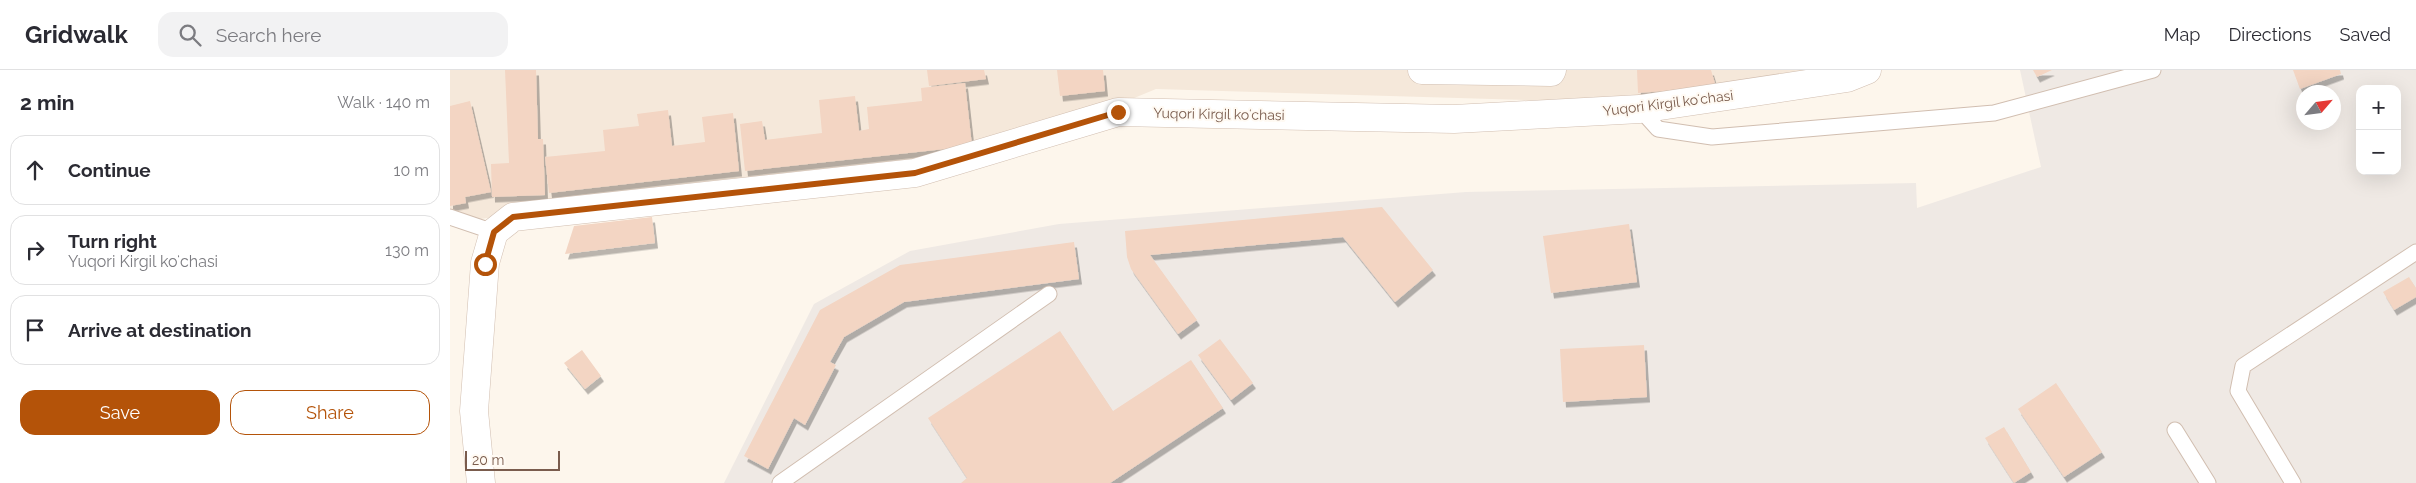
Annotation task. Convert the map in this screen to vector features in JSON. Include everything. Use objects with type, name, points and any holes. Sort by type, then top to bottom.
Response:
[{"type":"street","points":[[1422,70],[1551,72],[1552,70]]},
{"type":"street","name":"Yuqori Kirgil koʻchasi","points":[[494,232],[513,217],[915,173],[1118,112],[1454,119],[1640,109],[1847,78],[1866,70]]},
{"type":"street","points":[[481,483],[474,411],[485,264],[494,232]]},
{"type":"lane","points":[[1640,109],[1658,129],[1712,137],[1994,113],[2153,70]]},
{"type":"lane","points":[[450,217],[494,232]]},
{"type":"lane","points":[[2293,483],[2238,391],[2243,366],[2416,252]]},
{"type":"lane","points":[[780,483],[1049,294]]},
{"type":"lane","points":[[2175,430],[2208,483]]},
{"type":"shaded area","points":[[450,70],[1829,70],[1624,103],[1156,89],[1008,150],[698,184],[450,224]]},
{"type":"shaded area","points":[[2020,70],[2416,70],[2416,483],[724,483],[814,304],[910,251],[1059,224],[1466,192],[1916,183],[1917,208],[2041,167]]},
{"type":"building","points":[[505,70],[536,70],[538,139],[543,139],[545,195],[492,197],[491,164],[509,163]]},
{"type":"building","points":[[927,70],[984,70],[986,79],[929,86]]},
{"type":"building","points":[[1057,70],[1103,70],[1105,91],[1060,96]]},
{"type":"building","points":[[1637,70],[1711,70],[1716,87],[1638,93]]},
{"type":"building","points":[[2033,70],[2052,70],[2037,77]]},
{"type":"building","points":[[2293,70],[2340,70],[2341,74],[2311,85],[2299,85]]},
{"type":"building","points":[[965,83],[972,146],[745,171],[740,124],[762,121],[765,140],[822,133],[819,100],[855,96],[859,131],[869,129],[867,107],[922,101],[921,88]]},
{"type":"building","points":[[470,101],[491,192],[465,197],[466,203],[450,206],[450,106]]},
{"type":"building","points":[[668,110],[672,146],[705,142],[702,117],[733,113],[739,171],[549,193],[545,157],[605,151],[603,130],[639,126],[637,114]]},
{"type":"building","points":[[1382,207],[1433,270],[1395,302],[1343,237],[1150,255],[1197,320],[1178,334],[1131,269],[1127,257],[1125,231]]},
{"type":"building","points":[[652,217],[655,243],[565,254],[574,226]]},
{"type":"building","points":[[1629,224],[1637,282],[1551,293],[1543,236]]},
{"type":"building","points":[[1074,242],[1079,279],[904,302],[844,337],[830,362],[836,365],[805,425],[794,418],[768,469],[744,456],[820,310],[900,265]]},
{"type":"building","points":[[2409,277],[2416,288],[2416,297],[2394,310],[2383,292]]},
{"type":"building","points":[[1060,331],[1113,411],[1191,360],[1223,408],[1110,483],[961,483],[967,478],[928,418]]},
{"type":"building","points":[[1220,339],[1253,383],[1231,400],[1198,355]]},
{"type":"building","points":[[1644,345],[1647,397],[1563,402],[1560,349]]},
{"type":"building","points":[[582,350],[601,376],[585,389],[564,363]]},
{"type":"building","points":[[2056,383],[2102,452],[2064,477],[2018,409]]},
{"type":"building","points":[[2004,427],[2031,472],[2014,483],[1985,438]]},
{"type":"route","points":[[485,264],[494,232],[513,217],[915,173],[1118,112]]}]
